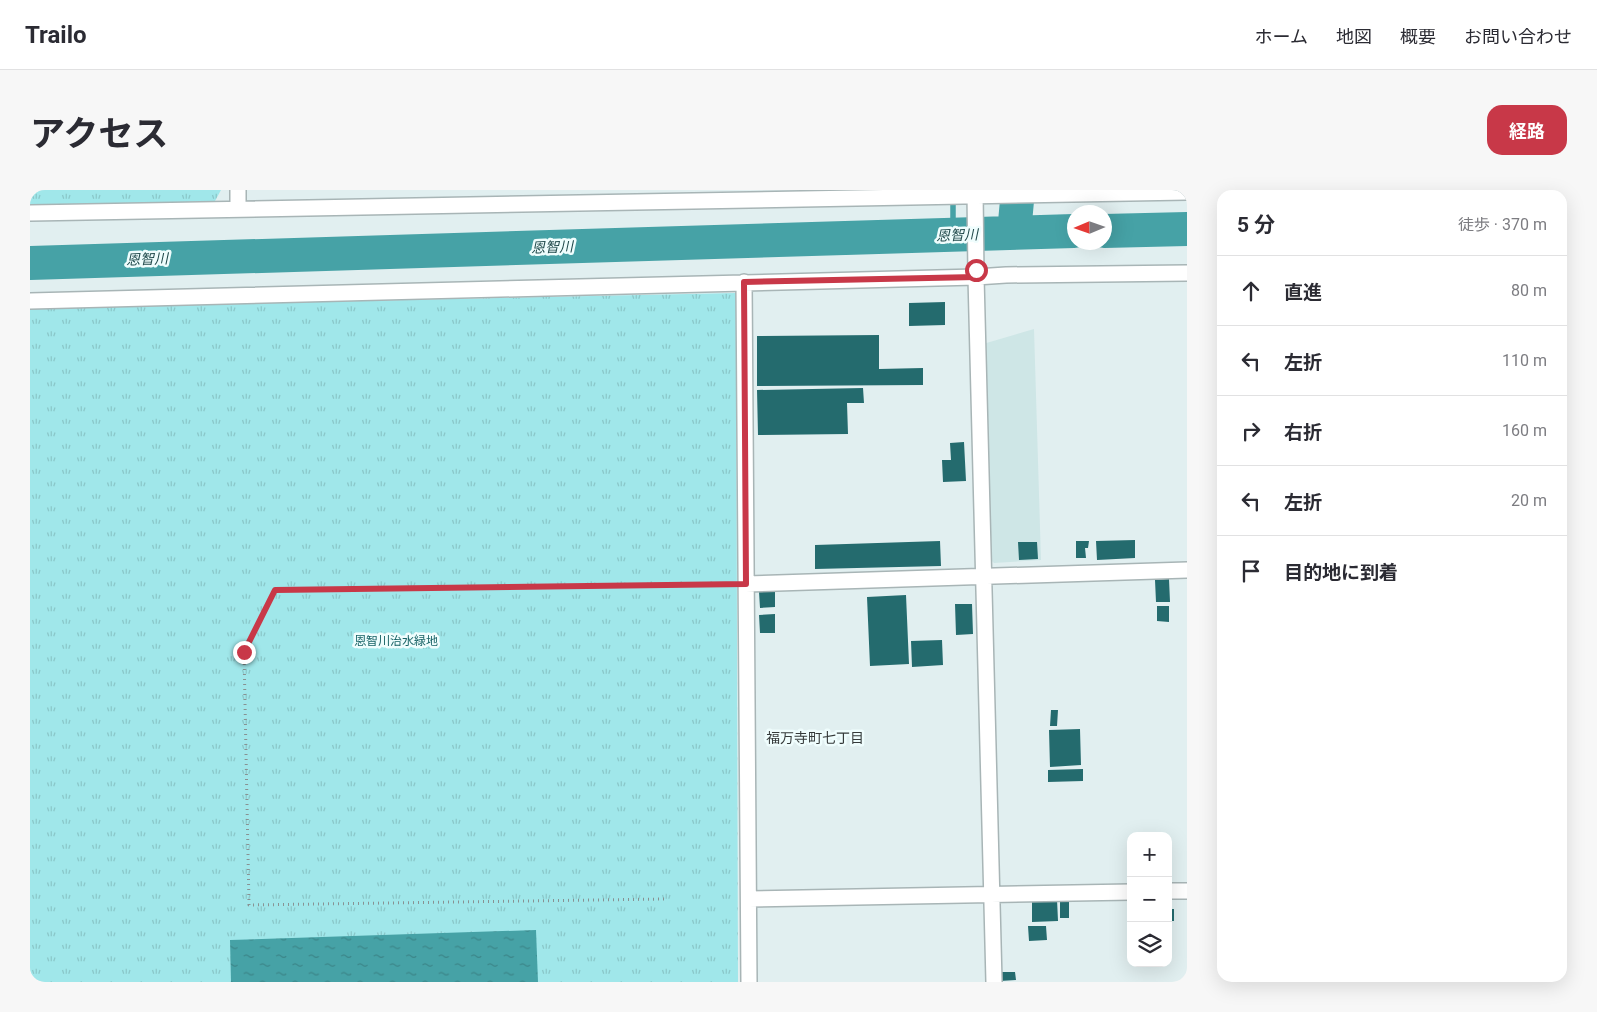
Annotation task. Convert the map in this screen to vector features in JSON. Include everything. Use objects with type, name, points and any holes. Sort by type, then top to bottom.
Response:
[{"type":"street","points":[[238,190],[238,208]]},
{"type":"street","points":[[30,213],[926,196],[975,197],[1031,193],[1187,192]]},
{"type":"street","points":[[975,197],[994,982]]},
{"type":"street","points":[[30,300],[744,282],[976,274],[1187,273]]},
{"type":"street","points":[[744,282],[749,982]]},
{"type":"street","points":[[746,584],[1187,570]]},
{"type":"street","points":[[1172,891],[1187,891]]},
{"type":"street","points":[[749,900],[1127,892]]},
{"type":"path","points":[[664,899],[249,905],[244,652],[275,590],[746,584]]},
{"type":"shaded area","points":[[1034,329],[1041,560],[994,563],[988,557],[983,344]]},
{"type":"green space","points":[[30,190],[221,190],[215,201],[44,207],[30,204]]},
{"type":"green space","name":"恩智川治水緑地","points":[[736,293],[738,982],[30,982],[30,308]]},
{"type":"water","points":[[536,930],[538,982],[231,982],[230,940]]},
{"type":"building","points":[[945,302],[945,325],[909,326],[909,303]]},
{"type":"building","points":[[879,335],[879,369],[923,368],[923,385],[757,386],[757,336]]},
{"type":"building","points":[[863,388],[864,403],[847,403],[848,434],[758,435],[757,390]]},
{"type":"building","points":[[964,442],[966,481],[943,482],[942,460],[951,460],[950,443]]},
{"type":"building","points":[[1135,540],[1135,558],[1097,560],[1096,541]]},
{"type":"building","points":[[940,541],[941,566],[815,569],[815,545]]},
{"type":"building","points":[[1076,541],[1089,541],[1088,548],[1085,548],[1086,558],[1076,558]]},
{"type":"building","points":[[1018,542],[1037,542],[1038,559],[1019,560]]},
{"type":"building","points":[[1169,579],[1170,602],[1156,602],[1155,580]]},
{"type":"building","points":[[775,591],[775,607],[760,608],[759,592]]},
{"type":"building","points":[[906,595],[909,664],[870,666],[867,597]]},
{"type":"building","points":[[955,604],[972,604],[973,634],[956,635]]},
{"type":"building","points":[[1157,606],[1169,606],[1169,622],[1157,621]]},
{"type":"building","points":[[775,614],[775,633],[760,633],[759,615]]},
{"type":"building","points":[[942,640],[943,665],[912,667],[911,641]]},
{"type":"building","points":[[1051,710],[1058,710],[1057,726],[1050,726]]},
{"type":"building","points":[[1080,729],[1081,765],[1050,767],[1049,730]]},
{"type":"building","points":[[1083,769],[1083,781],[1048,782],[1048,770]]},
{"type":"building","points":[[1057,899],[1058,921],[1032,922],[1032,900]]},
{"type":"building","points":[[1060,902],[1069,902],[1069,918],[1060,918]]},
{"type":"building","points":[[1172,909],[1174,909],[1174,921],[1172,921]]},
{"type":"building","points":[[1028,926],[1046,926],[1047,940],[1029,941]]},
{"type":"building","points":[[1000,972],[1015,972],[1016,980],[1000,981]]},
{"type":"waterway","points":[[1014,233],[1018,190]]},
{"type":"waterway","points":[[953,197],[953,235]]},
{"type":"waterway","name":"恩智川","points":[[1112,231],[1187,229]]},
{"type":"waterway","name":"恩智川","points":[[30,263],[1067,231]]},
{"type":"district","name":"福万寺町七丁目","points":[[815,738]]},
{"type":"route","points":[[244,652],[275,590],[746,584],[744,282],[976,277],[976,270]]}]
